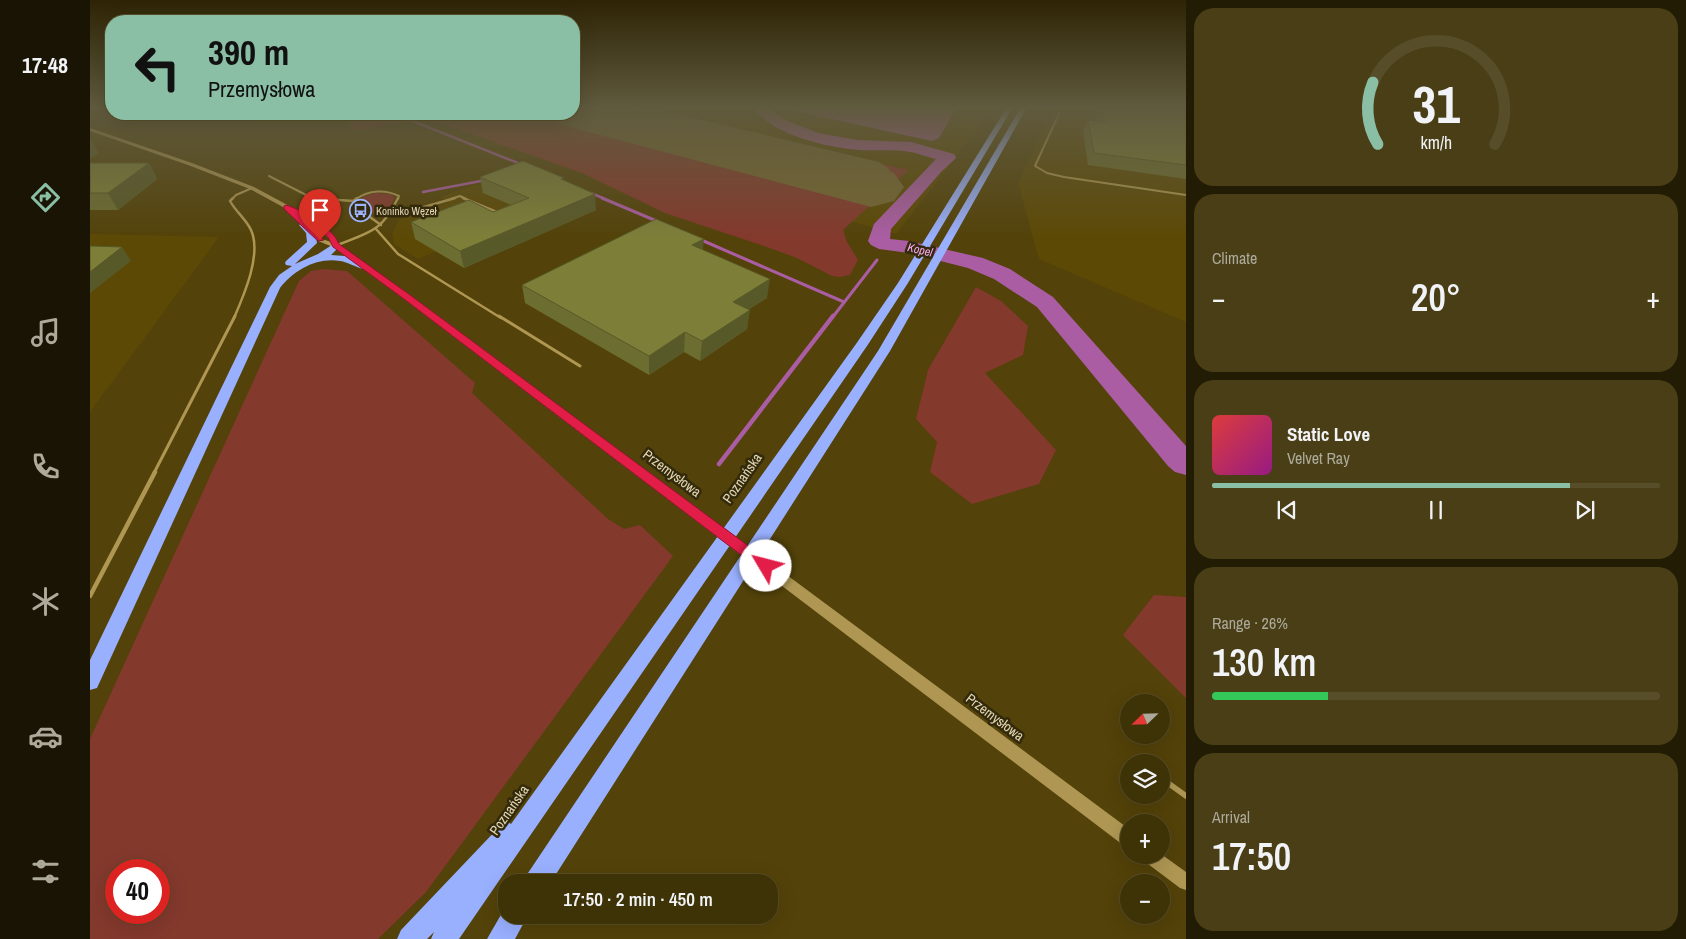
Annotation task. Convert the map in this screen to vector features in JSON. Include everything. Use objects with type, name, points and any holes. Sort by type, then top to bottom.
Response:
[{"type":"highway","name":"Poznańska","points":[[444,939],[861,346],[918,259],[983,151]]},
{"type":"highway","points":[[542,874],[884,351],[999,151]]},
{"type":"highway","points":[[90,681],[275,287],[287,272],[304,258],[311,245],[313,239],[311,233],[304,225]]},
{"type":"highway","points":[[304,258],[329,252],[335,246]]},
{"type":"highway","points":[[304,258],[336,258],[363,266]]},
{"type":"highway","points":[[410,939],[553,785]]},
{"type":"highway","points":[[500,939],[509,924]]},
{"type":"street","name":"Przemysłowa","points":[[154,151],[252,188],[298,212],[331,236],[335,246]]},
{"type":"street","name":"Przemysłowa","points":[[286,207],[323,242],[335,246],[363,266],[640,471],[1120,832]]},
{"type":"street","points":[[1162,864],[1186,882]]},
{"type":"lane","points":[[1042,151],[1035,166],[1047,173],[1186,195]]},
{"type":"lane","points":[[268,176],[314,199],[353,201],[371,192],[393,192],[400,197],[394,209],[376,230],[335,246]]},
{"type":"lane","points":[[90,596],[225,338],[240,303],[248,280],[254,245],[250,227],[230,201],[236,195],[252,188]]},
{"type":"lane","points":[[394,209],[414,210],[460,196],[500,213]]},
{"type":"lane","points":[[353,201],[356,207],[381,225]]},
{"type":"lane","points":[[414,210],[432,219]]},
{"type":"lane","points":[[376,230],[398,254],[580,366]]},
{"type":"lane","points":[[1170,784],[1186,796]]},
{"type":"shaded area","points":[[519,151],[702,151],[879,197],[843,230],[847,242],[858,260],[850,275],[840,277],[832,276],[797,258],[665,213],[582,173]]},
{"type":"shaded area","points":[[599,151],[961,151],[896,234]]},
{"type":"shaded area","points":[[745,151],[794,151],[866,168],[873,174],[868,178],[858,179]]},
{"type":"shaded area","points":[[810,151],[827,151],[909,170],[889,187],[879,181],[891,170]]},
{"type":"shaded area","points":[[1033,151],[1186,151],[1186,322],[1039,259],[1018,183]]},
{"type":"shaded area","points":[[531,174],[576,193],[418,259],[394,244],[392,234],[399,220],[449,202],[440,197],[468,187]]},
{"type":"shaded area","points":[[375,193],[390,194],[395,198],[382,219],[358,203],[363,197]]},
{"type":"shaded area","points":[[90,234],[219,237],[90,412]]},
{"type":"shaded area","points":[[323,269],[347,271],[475,383],[472,393],[608,519],[624,529],[640,525],[673,556],[426,892],[378,939],[90,939],[90,739],[299,281],[311,271]]},
{"type":"shaded area","points":[[976,287],[1001,301],[1028,326],[1023,355],[985,373],[1056,450],[1039,484],[972,504],[930,472],[937,442],[916,419],[928,370]]},
{"type":"shaded area","points":[[1154,595],[1186,597],[1186,698],[1123,635]]},
{"type":"building","points":[[1094,151],[1186,151],[1186,165],[1094,153]]},
{"type":"building","points":[[523,161],[564,178],[561,179],[595,194],[460,251],[411,222],[469,200],[493,212],[529,198],[480,177]]},
{"type":"building","points":[[90,163],[149,163],[108,193],[90,193]]},
{"type":"building","points":[[656,219],[704,239],[692,245],[770,279],[733,302],[750,310],[702,341],[685,332],[649,356],[522,285]]},
{"type":"building","points":[[90,246],[122,247],[90,272]]},
{"type":"waterway","points":[[487,151],[523,165]]},
{"type":"waterway","name":"Kopel","points":[[924,151],[948,158],[935,168],[881,228],[881,237],[878,241],[886,245],[909,247],[975,263],[1002,274],[1045,302],[1186,464]]},
{"type":"waterway","points":[[423,192],[486,180]]},
{"type":"waterway","points":[[591,193],[605,199]]},
{"type":"waterway","points":[[602,198],[659,222]]},
{"type":"waterway","points":[[699,239],[844,302]]},
{"type":"waterway","points":[[832,318],[877,260]]},
{"type":"waterway","points":[[719,464],[833,316]]},
{"type":"taxiway","points":[[803,151],[870,167],[879,173],[869,183],[851,182]]},
{"type":"runway","points":[[728,151],[871,187]]},
{"type":"place","name":"Koninko Węzeł","points":[[360,211]]},
{"type":"route","points":[[320,240],[286,207],[298,212],[331,236],[335,240],[335,246],[407,297],[766,566]]}]
